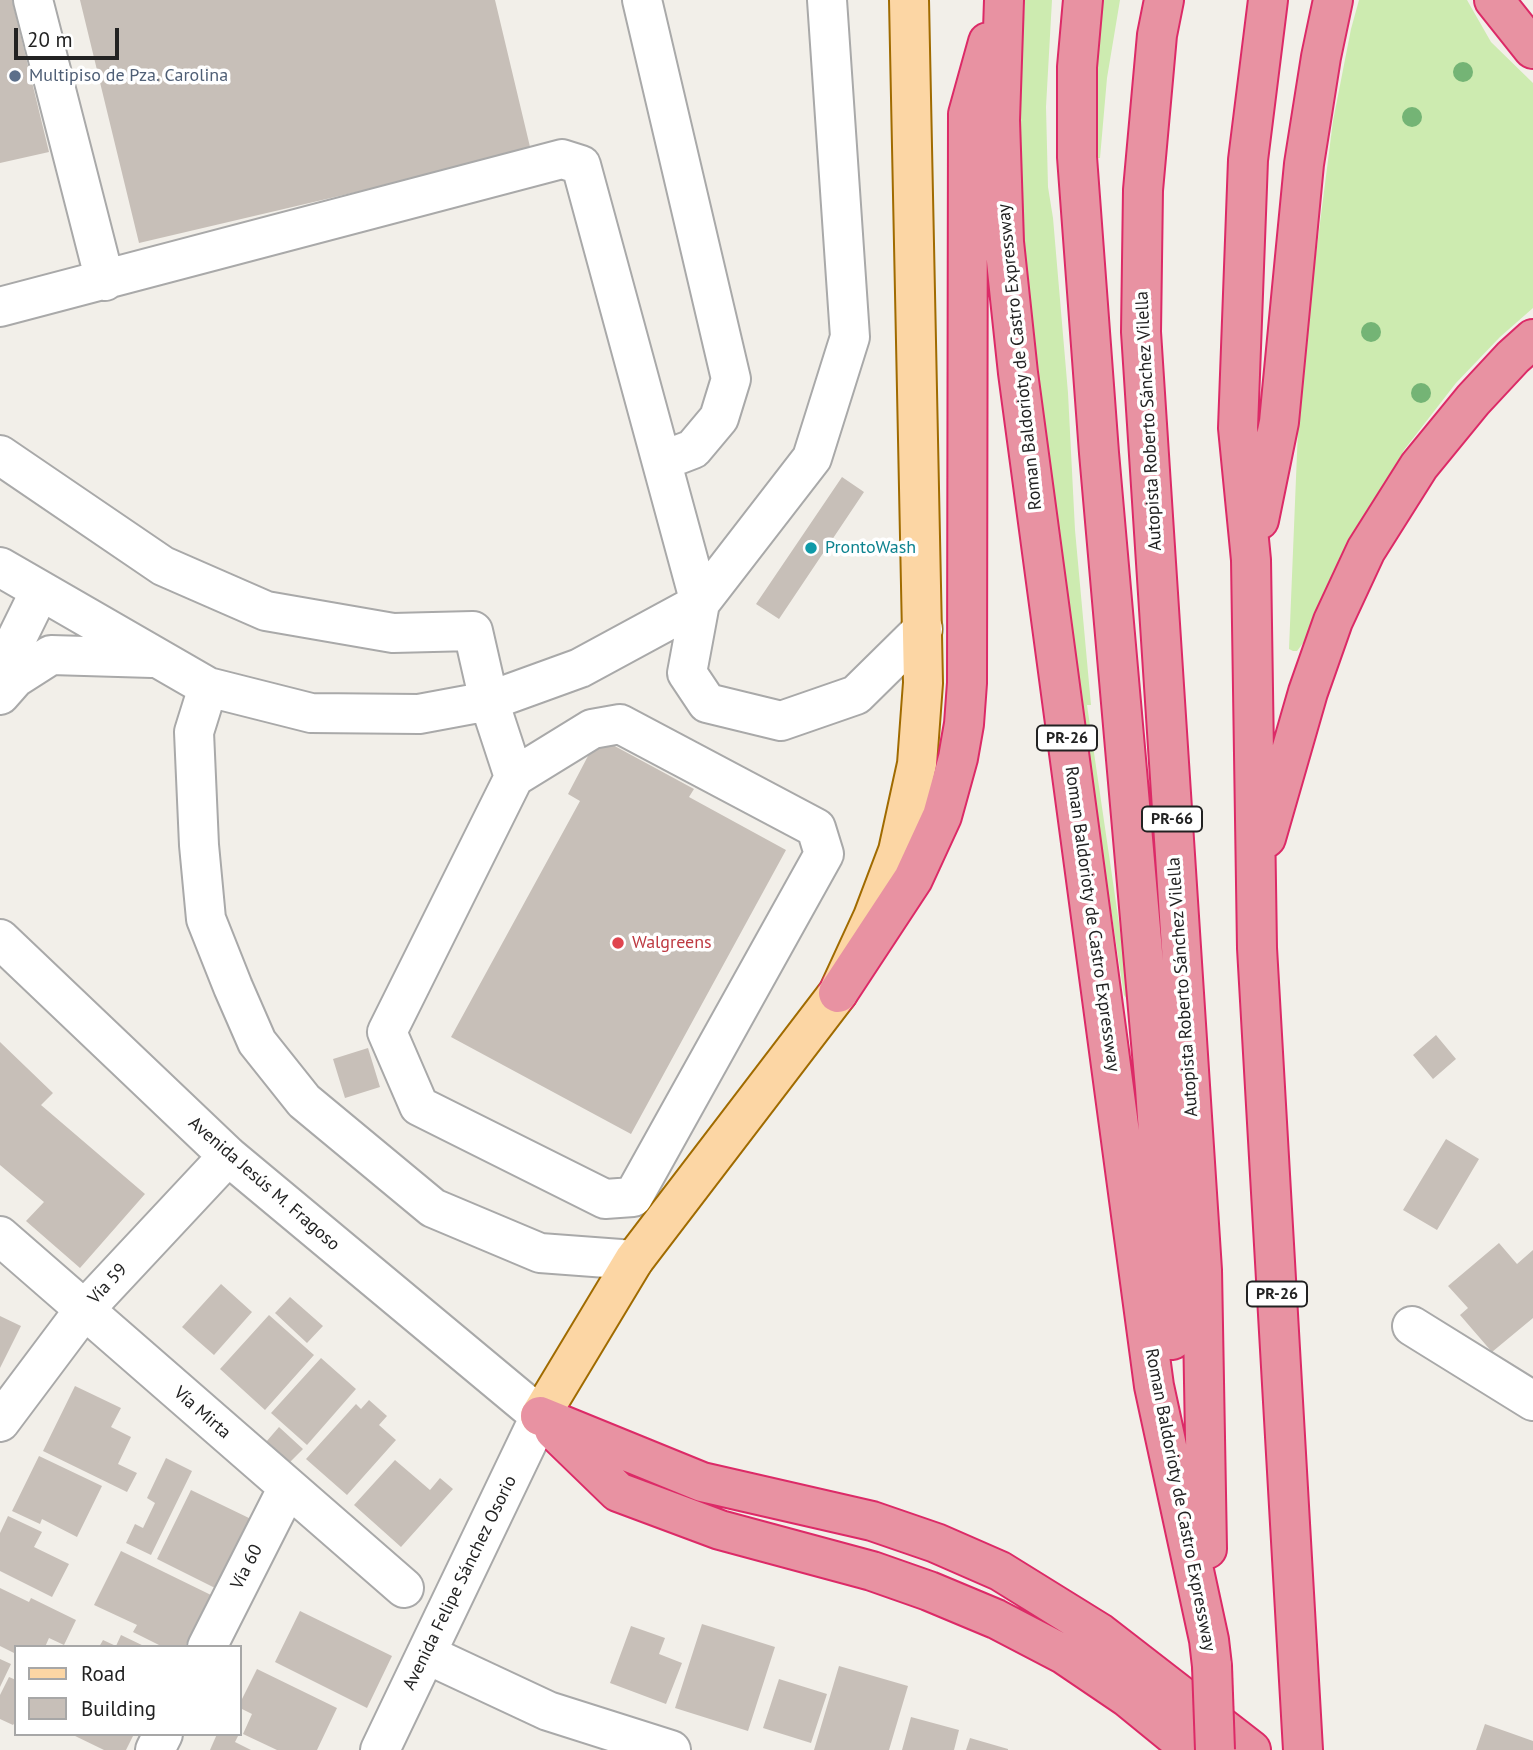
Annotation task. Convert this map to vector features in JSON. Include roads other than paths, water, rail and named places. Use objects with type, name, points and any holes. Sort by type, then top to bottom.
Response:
[{"type":"highway","points":[[838,993],[913,879],[942,816],[958,758],[967,683],[968,114],[1002,0]]},
{"type":"highway","name":"Roman Baldorioty de Castro Expressway","points":[[1002,0],[1000,120],[1004,242],[1018,373],[1154,1385],[1210,1653],[1215,1750]]},
{"type":"highway","points":[[1083,0],[1077,67],[1077,158],[1099,453],[1156,1102],[1174,1383],[1174,1472]]},
{"type":"highway","name":"Autopista Roberto Sánchez Vilella","points":[[1164,0],[1157,35],[1143,190],[1141,332],[1202,1270],[1210,1653]]},
{"type":"highway","points":[[1251,560],[1238,428],[1248,160],[1268,0]]},
{"type":"highway","points":[[1251,560],[1279,422],[1304,164],[1333,0]]},
{"type":"highway","points":[[1494,0],[1533,49]]},
{"type":"highway","points":[[1255,873],[1308,692],[1333,621],[1366,550],[1419,466],[1473,400],[1533,339]]},
{"type":"highway","name":"PR-26","points":[[1251,560],[1257,948],[1302,1732]]},
{"type":"highway","points":[[540,1416],[618,1492],[720,1530],[872,1572],[929,1591],[996,1619],[1065,1655],[1127,1697],[1192,1750]]},
{"type":"highway","points":[[540,1416],[702,1482],[872,1521],[936,1543],[1000,1571],[1100,1633],[1251,1750]]},
{"type":"main road","points":[[540,1416],[634,1260],[838,993],[873,917],[898,850],[917,764],[923,683],[909,0]]},
{"type":"street","points":[[33,0],[105,281]]},
{"type":"street","points":[[642,0],[731,379],[719,418],[693,449],[662,461]]},
{"type":"street","points":[[0,568],[208,687],[311,713],[419,714],[489,701],[580,668],[700,603],[812,458],[850,337],[827,0]]},
{"type":"street","points":[[0,307],[562,159],[581,165],[700,603],[687,673],[707,703],[781,721],[856,695],[923,629]]},
{"type":"street","points":[[0,455],[163,566],[265,611],[393,633],[473,631],[489,701],[514,777]]},
{"type":"street","points":[[40,591],[1,668],[15,678],[51,655],[158,658]]},
{"type":"street","points":[[580,668],[592,729]]},
{"type":"street","points":[[208,687],[194,732],[199,845],[206,919],[257,1042],[304,1101],[433,1209],[540,1253],[634,1260]]},
{"type":"street","points":[[620,724],[816,828],[824,854],[633,1197],[605,1199],[419,1105],[387,1032],[514,777],[592,729],[620,724]]},
{"type":"street","name":"Avenida Jesús M. Fragoso","points":[[0,939],[228,1156],[540,1416]]},
{"type":"street","name":"Vía 59","points":[[0,1422],[84,1310],[228,1156]]},
{"type":"street","name":"Vía Mirta","points":[[0,1236],[404,1588]]},
{"type":"street","points":[[1412,1326],[1533,1401]]},
{"type":"street","name":"Avenida Felipe Sánchez Osorio","points":[[380,1750],[540,1416]]},
{"type":"street","name":"Vía 60","points":[[208,1645],[288,1487]]},
{"type":"street","points":[[426,1654],[548,1711],[671,1750]]},
{"type":"place","name":"Multipiso de Pza. Carolina","points":[[15,76]]},
{"type":"place","name":"ProntoWash","points":[[811,548]]},
{"type":"place","name":"Walgreens","points":[[618,943]]}]
